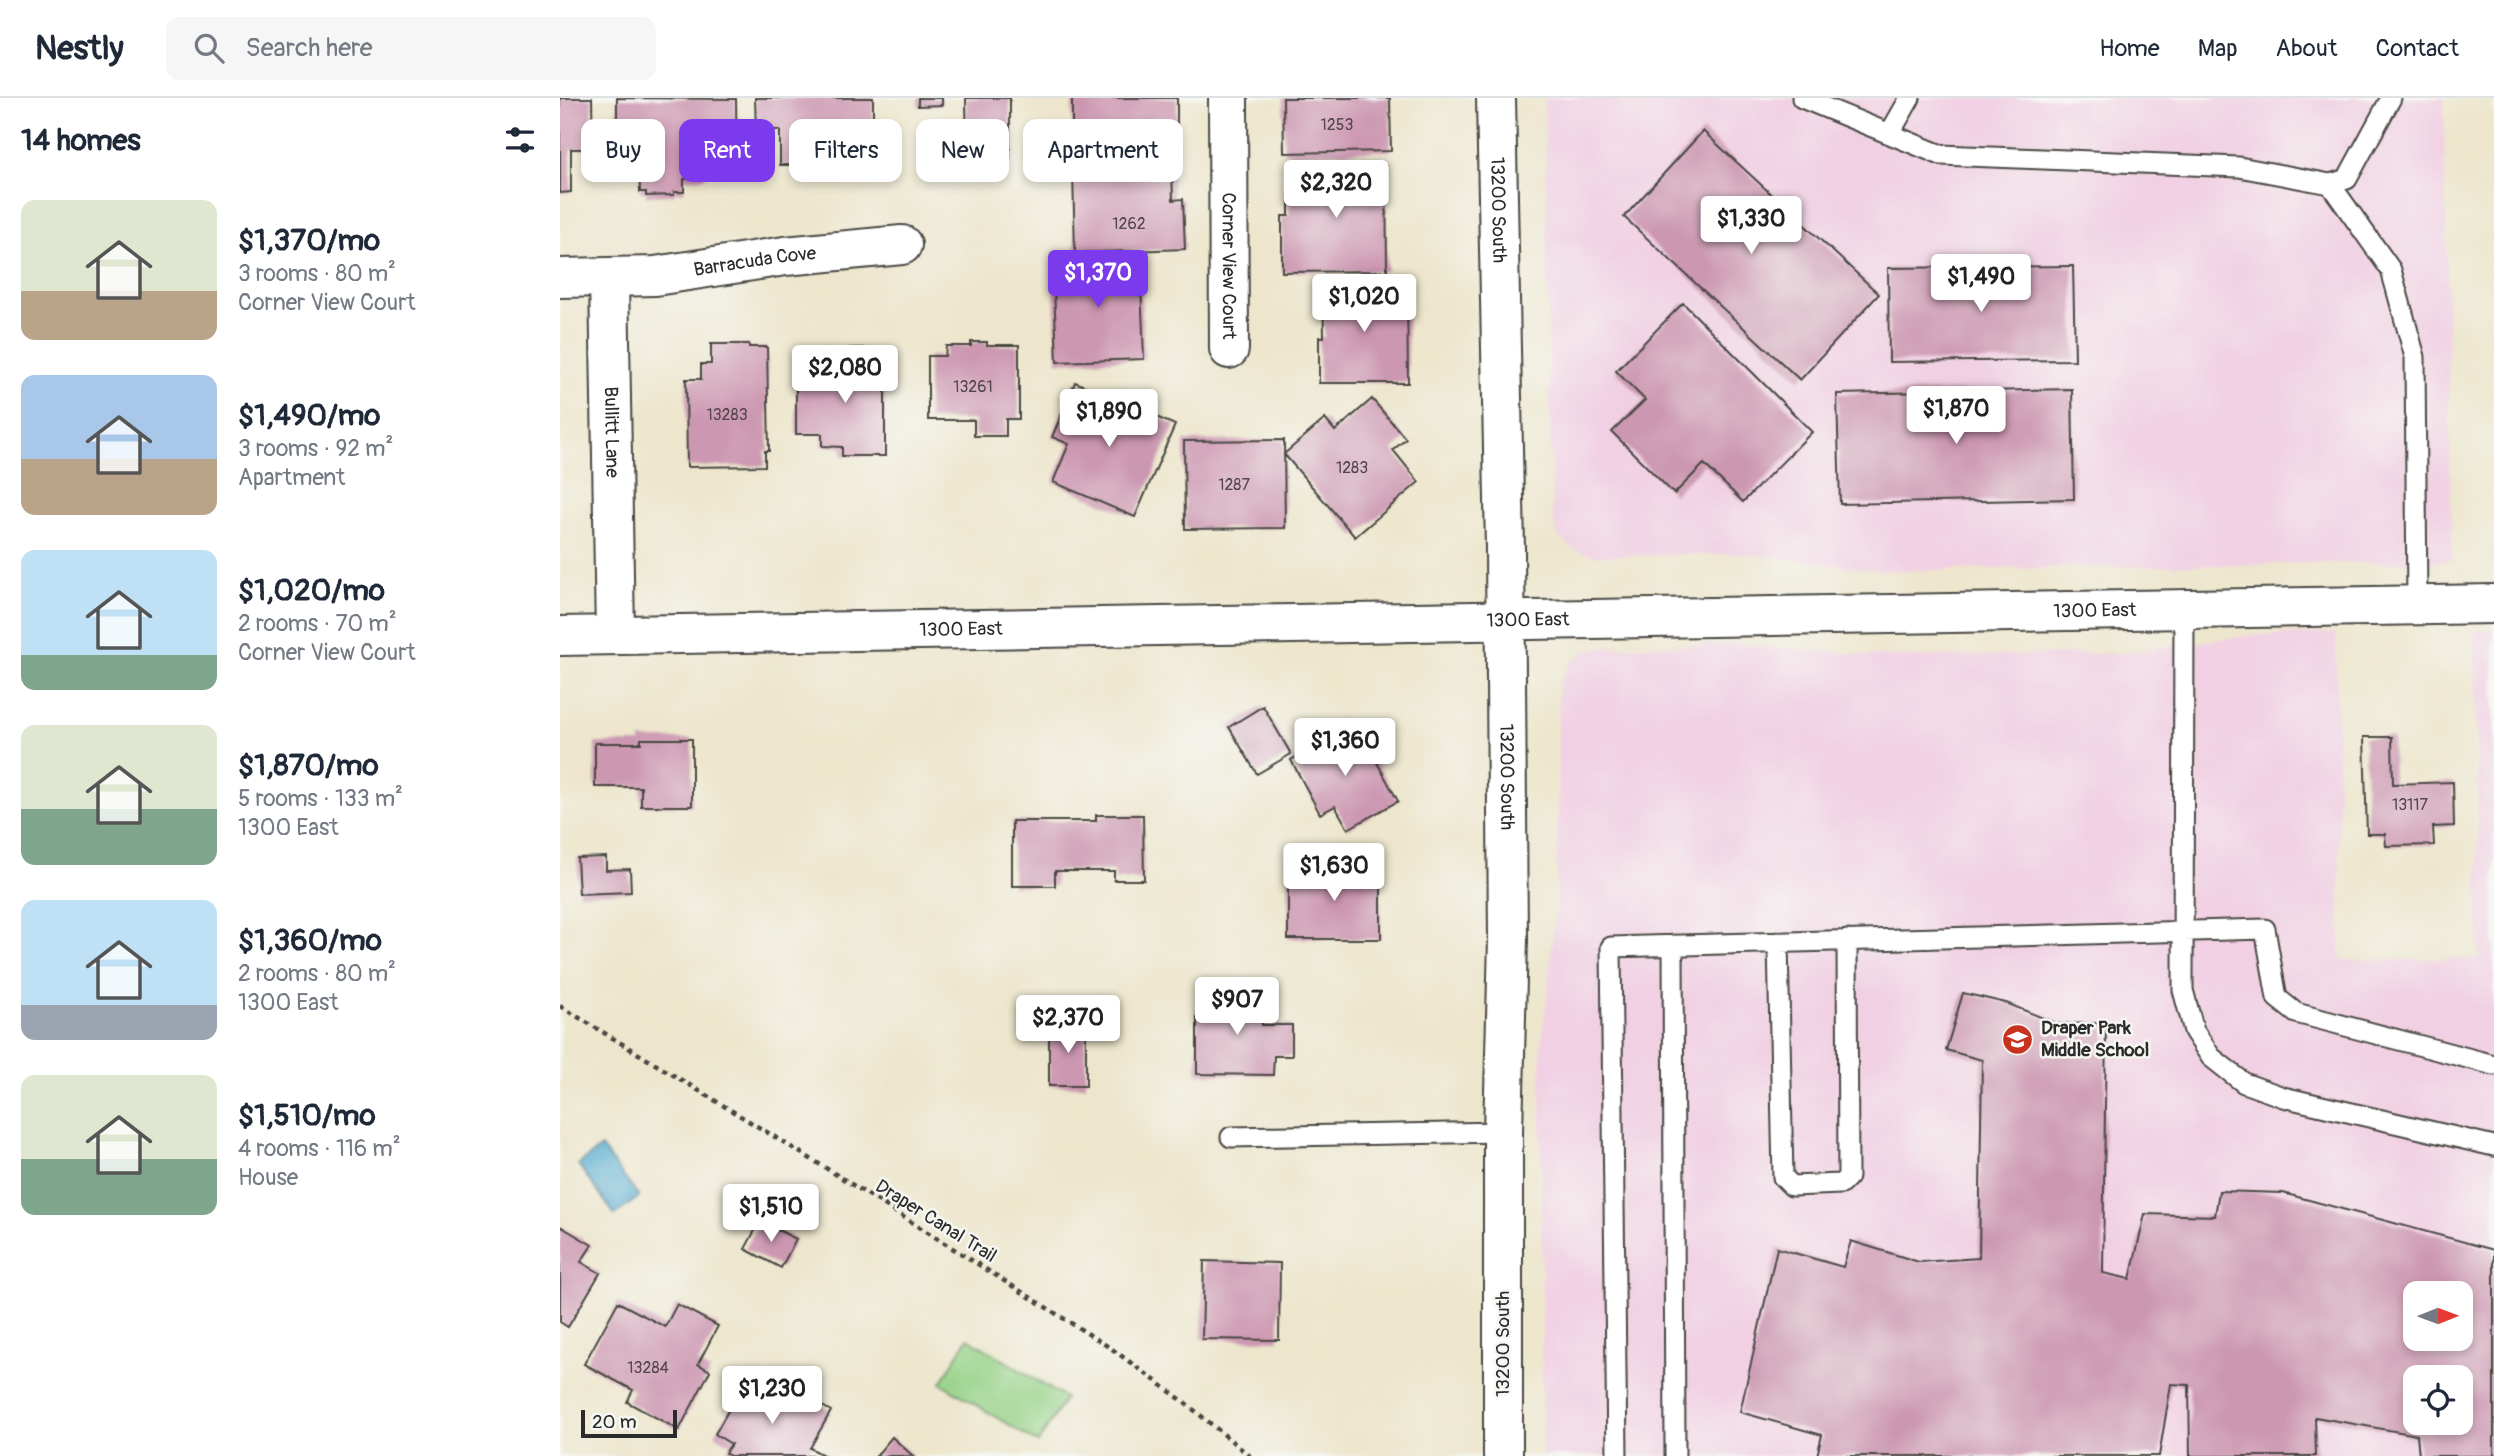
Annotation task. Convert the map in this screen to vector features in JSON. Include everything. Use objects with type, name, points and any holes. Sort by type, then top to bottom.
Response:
[{"type":"street","name":"Corner View Court","points":[[1228,98],[1229,349]]},
{"type":"street","name":"13200 South","points":[[1496,98],[1508,939],[1503,1132],[1503,1456]]},
{"type":"street","name":"Barracuda Cove","points":[[609,278],[655,276],[785,256],[902,245]]},
{"type":"street","points":[[560,278],[609,278]]},
{"type":"street","name":"Bullitt Lane","points":[[609,278],[615,635]]},
{"type":"street","name":"1300 East","points":[[560,636],[2494,604]]},
{"type":"lane","points":[[1802,98],[1941,155],[2239,167],[2330,184],[2347,179],[2391,98]]},
{"type":"lane","points":[[1890,133],[1910,98]]},
{"type":"lane","points":[[2330,184],[2391,270],[2415,357],[2417,606]]},
{"type":"lane","points":[[2184,609],[2183,990],[2194,1031],[2211,1057],[2244,1083],[2283,1097],[2494,1146]]},
{"type":"lane","points":[[1617,1456],[1611,947],[2266,929],[2277,998],[2296,1013],[2494,1065]]},
{"type":"lane","points":[[1778,942],[1783,1177],[1792,1186],[1841,1184],[1848,1177],[1847,940]]},
{"type":"lane","points":[[1673,945],[1675,1456]]},
{"type":"lane","points":[[1231,1137],[1503,1132]]},
{"type":"path","name":"Draper Canal Trail","points":[[560,1006],[853,1185],[1112,1349],[1183,1401],[1250,1456]]},
{"type":"shaded area","points":[[1544,98],[2444,98],[2452,561],[1884,571],[1746,554],[1595,556],[1573,549],[1558,536],[1552,515]]},
{"type":"shaded area","name":"Draper Park Middle School","points":[[2494,630],[2494,1456],[1542,1456],[1541,1050],[1557,896],[1558,694],[1559,681],[1571,662],[1583,653],[1608,647],[1736,644],[1894,657],[2119,653],[2252,635],[2336,633],[2341,960],[2479,958],[2475,631]]},
{"type":"green space","points":[[968,1338],[1065,1398],[1038,1443],[941,1383]]},
{"type":"water","points":[[601,1147],[639,1197],[615,1215],[578,1165]]},
{"type":"building","points":[[560,98],[592,98],[592,119],[581,119],[581,149],[571,149],[571,192],[560,193]]},
{"type":"building","points":[[617,98],[736,99],[736,119],[679,119],[679,182],[684,182],[684,192],[674,192],[674,195],[646,196],[646,192],[640,192],[640,182],[665,182],[665,119],[617,119]]},
{"type":"building","points":[[755,98],[873,98],[873,119],[789,119],[789,165],[780,165],[780,130],[775,130],[775,119],[756,119]]},
{"type":"building","points":[[918,98],[942,98],[942,105],[918,106]]},
{"type":"building","points":[[966,98],[1010,98],[1010,158],[1009,119],[966,119]]},
{"type":"building","points":[[1072,98],[1177,98],[1177,119],[1072,119]]},
{"type":"building","points":[[1283,98],[1390,98],[1391,151],[1284,153]]},
{"type":"building","points":[[1703,131],[1879,294],[1800,380],[1624,217]]},
{"type":"building","points":[[1386,166],[1387,271],[1282,272],[1282,216],[1289,216],[1289,167]]},
{"type":"building","points":[[1073,182],[1172,182],[1173,200],[1183,199],[1185,249],[1075,253]]},
{"type":"building","points":[[1140,259],[1144,359],[1057,362],[1053,262]]},
{"type":"building","points":[[2073,266],[2075,360],[1889,362],[1888,268]]},
{"type":"building","points":[[1407,283],[1408,383],[1319,383],[1319,337],[1324,337],[1323,284]]},
{"type":"building","points":[[1683,303],[1812,432],[1743,502],[1704,464],[1674,494],[1612,432],[1645,400],[1616,371]]},
{"type":"building","points":[[971,342],[1019,345],[1019,419],[1006,419],[1006,436],[974,436],[974,420],[928,420],[928,356],[945,356],[946,346],[971,346]]},
{"type":"building","points":[[711,344],[767,347],[769,451],[765,451],[765,466],[687,467],[686,379],[701,379],[701,364],[711,364]]},
{"type":"building","points":[[850,348],[864,348],[865,370],[885,370],[885,456],[842,456],[842,447],[822,446],[822,434],[796,434],[796,386],[817,386],[817,354],[851,354]]},
{"type":"building","points":[[1075,382],[1175,425],[1135,517],[1053,482],[1069,444],[1052,437]]},
{"type":"building","points":[[2072,389],[2074,499],[1840,504],[1837,394]]},
{"type":"building","points":[[1372,399],[1406,439],[1393,450],[1419,482],[1355,537],[1284,454],[1325,419],[1335,431]]},
{"type":"building","points":[[1284,440],[1285,528],[1185,529],[1184,441]]},
{"type":"building","points":[[1263,706],[1291,754],[1257,774],[1229,727]]},
{"type":"building","points":[[1356,724],[1398,801],[1348,829],[1335,806],[1320,814],[1291,760]]},
{"type":"building","points":[[2364,737],[2392,737],[2393,784],[2453,782],[2454,826],[2433,827],[2434,845],[2386,846],[2385,834],[2367,834]]},
{"type":"building","points":[[641,739],[692,739],[692,806],[641,806],[641,787],[595,787],[595,743],[641,743]]},
{"type":"building","points":[[1096,815],[1143,815],[1144,880],[1114,880],[1114,871],[1055,871],[1055,886],[1012,886],[1012,821],[1096,821]]},
{"type":"building","points":[[606,857],[606,870],[630,869],[631,892],[579,894],[577,858]]},
{"type":"building","points":[[1288,867],[1381,867],[1381,939],[1288,939]]},
{"type":"building","points":[[1197,990],[1241,990],[1241,1008],[1263,1008],[1262,1025],[1292,1025],[1292,1056],[1274,1056],[1273,1075],[1197,1074]]},
{"type":"building","points":[[1963,993],[2006,1003],[2058,1024],[2106,1023],[2103,1273],[2130,1279],[2145,1214],[2215,1216],[2219,1191],[2283,1193],[2494,1250],[2494,1456],[2419,1456],[2417,1435],[2473,1435],[2473,1365],[2403,1365],[2403,1433],[2315,1417],[2316,1456],[2190,1456],[2189,1385],[2171,1384],[2159,1456],[1817,1456],[1822,1435],[1740,1412],[1777,1248],[1843,1267],[1851,1241],[1919,1262],[1979,1258],[1982,1060],[1946,1050]]},
{"type":"building","points":[[1049,1023],[1086,1023],[1086,1086],[1049,1086]]},
{"type":"building","points":[[760,1221],[796,1239],[781,1268],[745,1249]]},
{"type":"building","points":[[560,1226],[592,1245],[581,1262],[600,1273],[568,1327],[560,1322]]},
{"type":"building","points":[[1204,1261],[1280,1263],[1279,1340],[1202,1339]]},
{"type":"building","points":[[618,1302],[665,1327],[677,1304],[718,1326],[698,1364],[710,1371],[679,1430],[627,1402],[633,1390],[584,1364]]},
{"type":"building","points":[[742,1386],[777,1407],[789,1387],[831,1411],[810,1448],[825,1456],[730,1456],[725,1453],[731,1444],[715,1434]]},
{"type":"building","points":[[892,1437],[913,1456],[876,1456]]},
{"type":"place","name":"Draper Park Middle School","points":[[2018,1039]]}]
